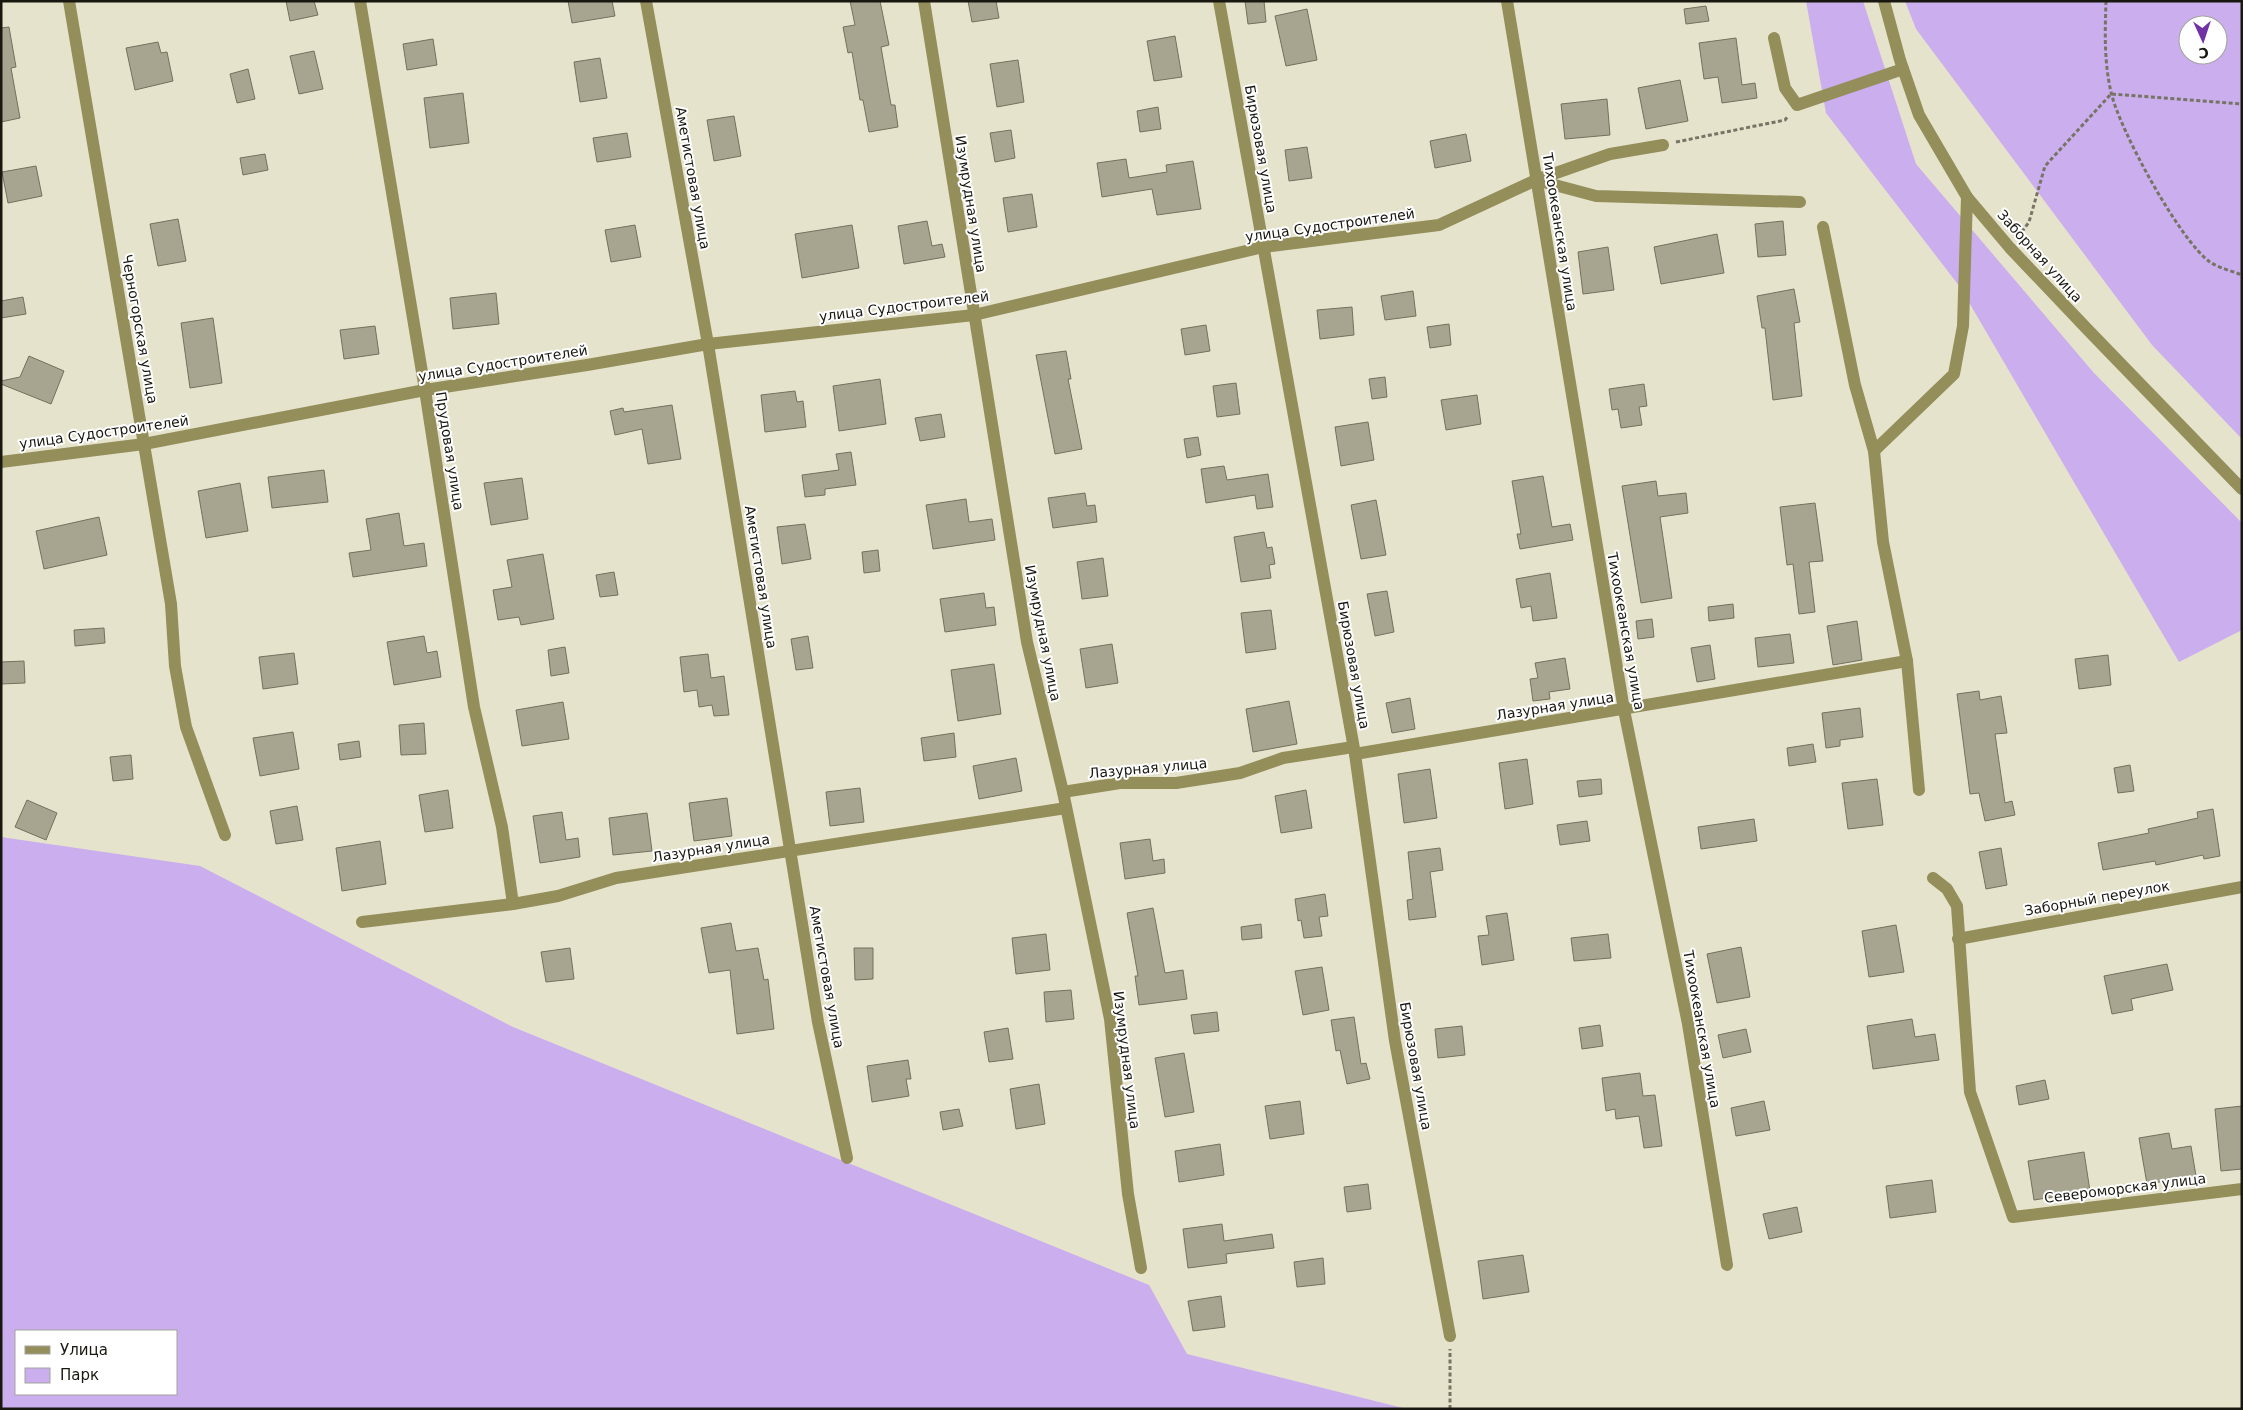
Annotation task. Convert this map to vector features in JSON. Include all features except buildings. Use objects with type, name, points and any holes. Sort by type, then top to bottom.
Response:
[{"type":"street","name":"Черногорская улица","points":[[69,1],[171,604],[175,666],[186,727],[224,835]]},
{"type":"street","name":"Прудовая улица","points":[[360,1],[425,390],[474,707],[502,827],[513,904]]},
{"type":"street","name":"Аметистовая улица","points":[[646,1],[708,344],[818,1022],[847,1158]]},
{"type":"street","name":"Изумрудная улица","points":[[924,1],[1027,642],[1063,792],[1110,1019],[1128,1194],[1141,1268]]},
{"type":"street","name":"Бирюзовая улица","points":[[1218,1],[1354,751],[1395,1041],[1450,1336]]},
{"type":"street","name":"Тихоокеанская улица","points":[[1507,1],[1624,710],[1688,1024],[1727,1265]]},
{"type":"street","name":"Заборная улица","points":[[1884,1],[1903,69],[1919,115],[1966,197],[2010,248],[2242,489]]},
{"type":"street","points":[[1774,38],[1785,88],[1797,105],[1903,69]]},
{"type":"street","name":"улица Судостроителей","points":[[1,462],[144,444],[425,390],[588,366],[708,344],[974,315],[1263,246],[1438,225],[1536,180],[1610,154],[1663,144]]},
{"type":"street","points":[[1536,180],[1596,196],[1800,202]]},
{"type":"street","points":[[1874,451],[1954,374],[1963,326],[1966,197]]},
{"type":"street","points":[[1823,226],[1855,385],[1874,451],[1883,542],[1907,661],[1919,790]]},
{"type":"street","name":"Лазурная улица","points":[[1063,792],[1120,783],[1176,783],[1240,773],[1282,758],[1354,751],[1624,710],[1907,661]]},
{"type":"street","name":"Лазурная улица","points":[[362,922],[513,904],[558,896],[616,878],[1066,808]]},
{"type":"street","points":[[1933,878],[1946,889],[1957,906],[1958,939]]},
{"type":"street","name":"Заборный переулок","points":[[1958,939],[2242,887]]},
{"type":"street","name":"Североморская улица","points":[[1958,939],[1970,1092],[2013,1217],[2242,1189]]},
{"type":"path","points":[[2106,1],[2104,46],[2111,94],[2133,146],[2179,229],[2210,262],[2242,275]]},
{"type":"path","points":[[2111,94],[2242,104]]},
{"type":"path","points":[[2010,248],[2029,222],[2045,166],[2111,94]]},
{"type":"path","points":[[1663,144],[1785,120],[1797,105]]},
{"type":"path","points":[[1450,1336],[1450,1409]]},
{"type":"green space","points":[[1806,1],[1863,1],[1916,164],[2094,373],[2242,523],[2242,630],[2179,662],[1960,287],[1826,113]]},
{"type":"green space","points":[[1905,1],[2242,1],[2242,439],[2152,345],[1916,29]]},
{"type":"green space","points":[[1,837],[200,866],[513,1027],[1149,1285],[1187,1354],[1407,1409],[1,1409]]}]
